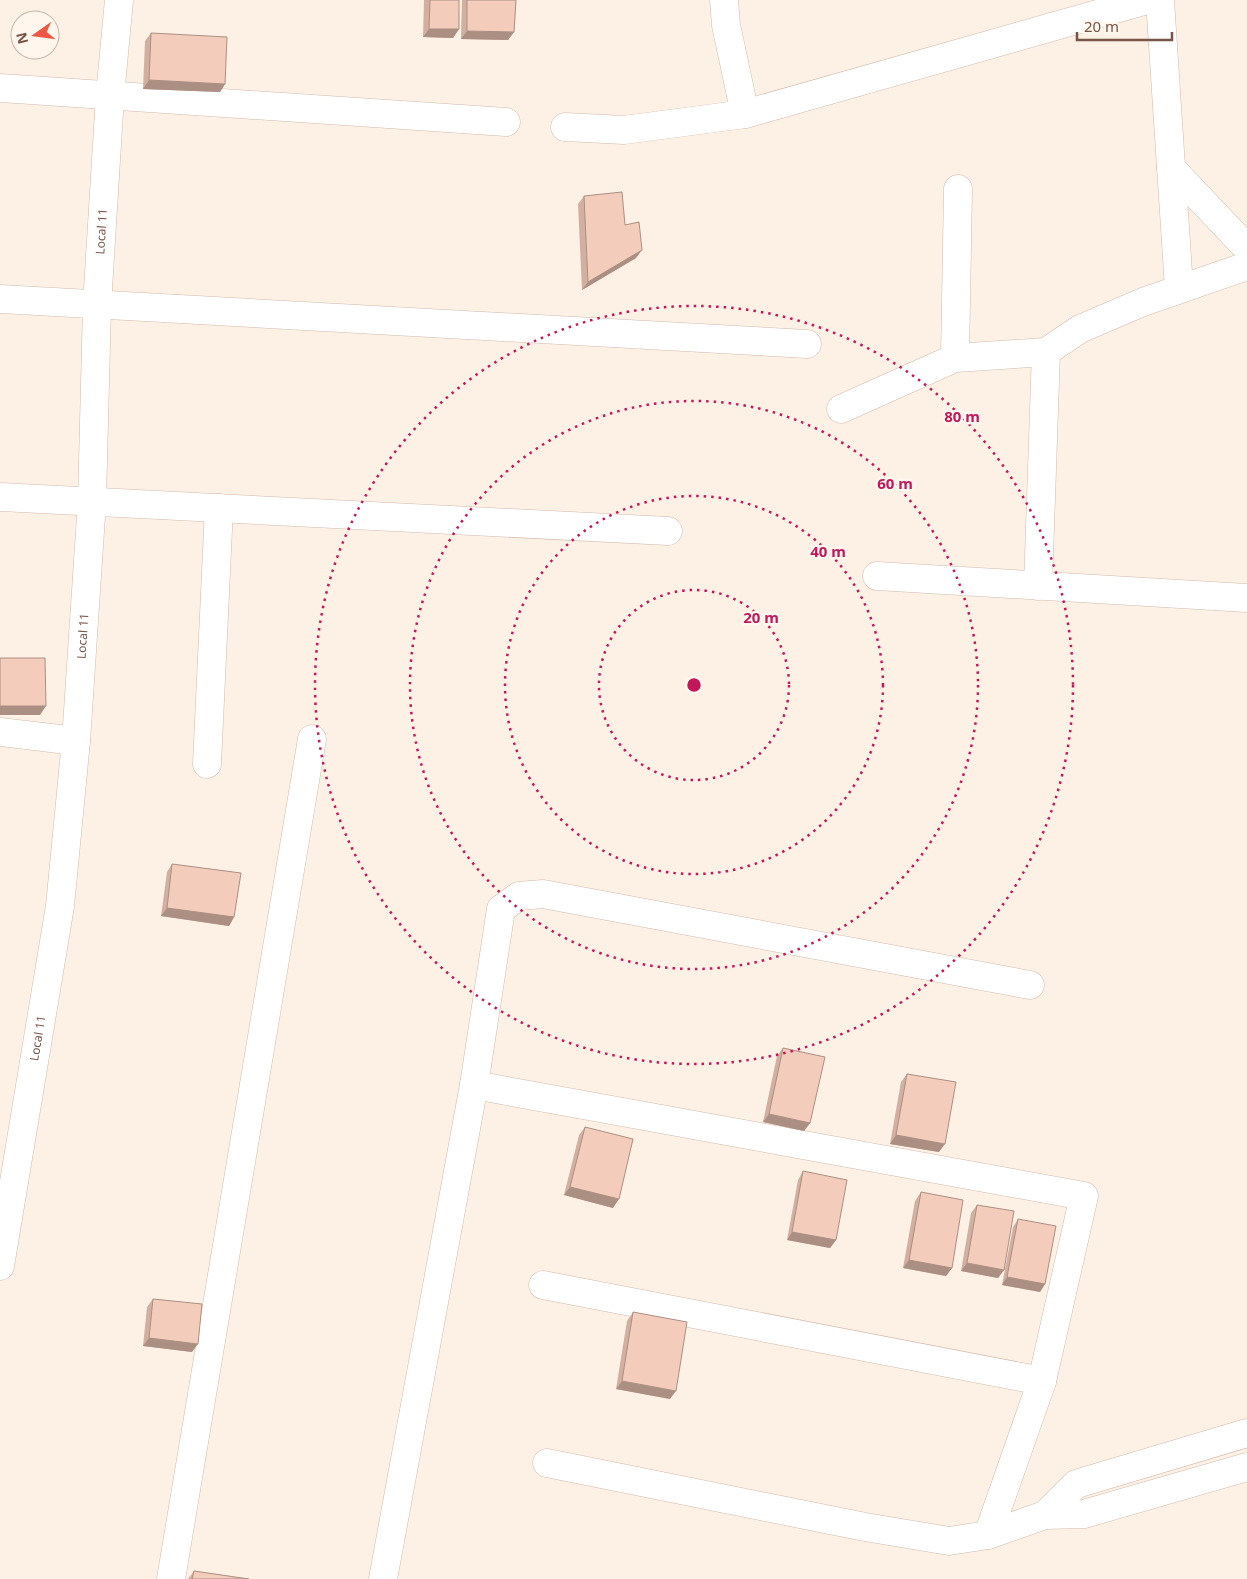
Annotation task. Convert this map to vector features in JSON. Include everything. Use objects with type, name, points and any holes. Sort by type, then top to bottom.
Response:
[{"type":"street","name":"Local 11","points":[[0,1266],[60,906],[76,741],[92,501],[96,305],[110,96],[120,0]]},
{"type":"street","points":[[724,0],[726,25],[745,114]]},
{"type":"street","points":[[565,128],[624,130],[745,114],[1147,0]]},
{"type":"street","points":[[1160,0],[1179,288]]},
{"type":"street","points":[[0,88],[506,122]]},
{"type":"street","points":[[1171,168],[1247,248]]},
{"type":"street","points":[[955,358],[958,189]]},
{"type":"street","points":[[841,408],[955,358],[1046,352],[1080,329],[1143,302],[1247,266]]},
{"type":"street","points":[[0,299],[807,344]]},
{"type":"street","points":[[1038,586],[1046,352]]},
{"type":"street","points":[[0,497],[668,531]]},
{"type":"street","points":[[207,764],[219,508]]},
{"type":"street","points":[[877,576],[1247,598]]},
{"type":"street","points":[[0,732],[76,741]]},
{"type":"street","points":[[170,1579],[312,738]]},
{"type":"street","points":[[383,1579],[474,1085],[500,909],[519,896],[543,894],[1030,985]]},
{"type":"street","points":[[474,1085],[1084,1196],[1042,1381],[988,1535]]},
{"type":"street","points":[[543,1285],[1042,1381]]},
{"type":"street","points":[[1045,1515],[1076,1484],[1247,1433]]},
{"type":"street","points":[[547,1462],[865,1527],[949,1540],[988,1535],[1045,1515],[1084,1514],[1247,1467]]},
{"type":"building","points":[[430,0],[459,0],[459,29],[429,29]]},
{"type":"building","points":[[467,0],[516,0],[514,32],[467,31]]},
{"type":"building","points":[[151,33],[227,37],[225,84],[149,80]]},
{"type":"building","points":[[622,192],[625,225],[639,222],[642,250],[588,282],[584,196]]},
{"type":"building","points":[[0,658],[45,658],[46,706],[0,706]]},
{"type":"building","points":[[172,864],[241,873],[234,917],[167,908]]},
{"type":"building","points":[[783,1048],[825,1057],[810,1123],[769,1114]]},
{"type":"building","points":[[907,1074],[956,1082],[945,1144],[896,1135]]},
{"type":"building","points":[[585,1127],[633,1139],[619,1199],[570,1187]]},
{"type":"building","points":[[803,1171],[847,1180],[836,1240],[792,1232]]},
{"type":"building","points":[[921,1192],[963,1200],[952,1268],[909,1260]]},
{"type":"building","points":[[977,1205],[1014,1211],[1004,1270],[967,1263]]},
{"type":"building","points":[[1018,1219],[1056,1226],[1045,1284],[1007,1277]]},
{"type":"building","points":[[153,1299],[202,1304],[198,1344],[149,1338]]},
{"type":"building","points":[[633,1312],[687,1322],[676,1391],[622,1381]]},
{"type":"building","points":[[194,1571],[249,1579],[192,1579]]}]
